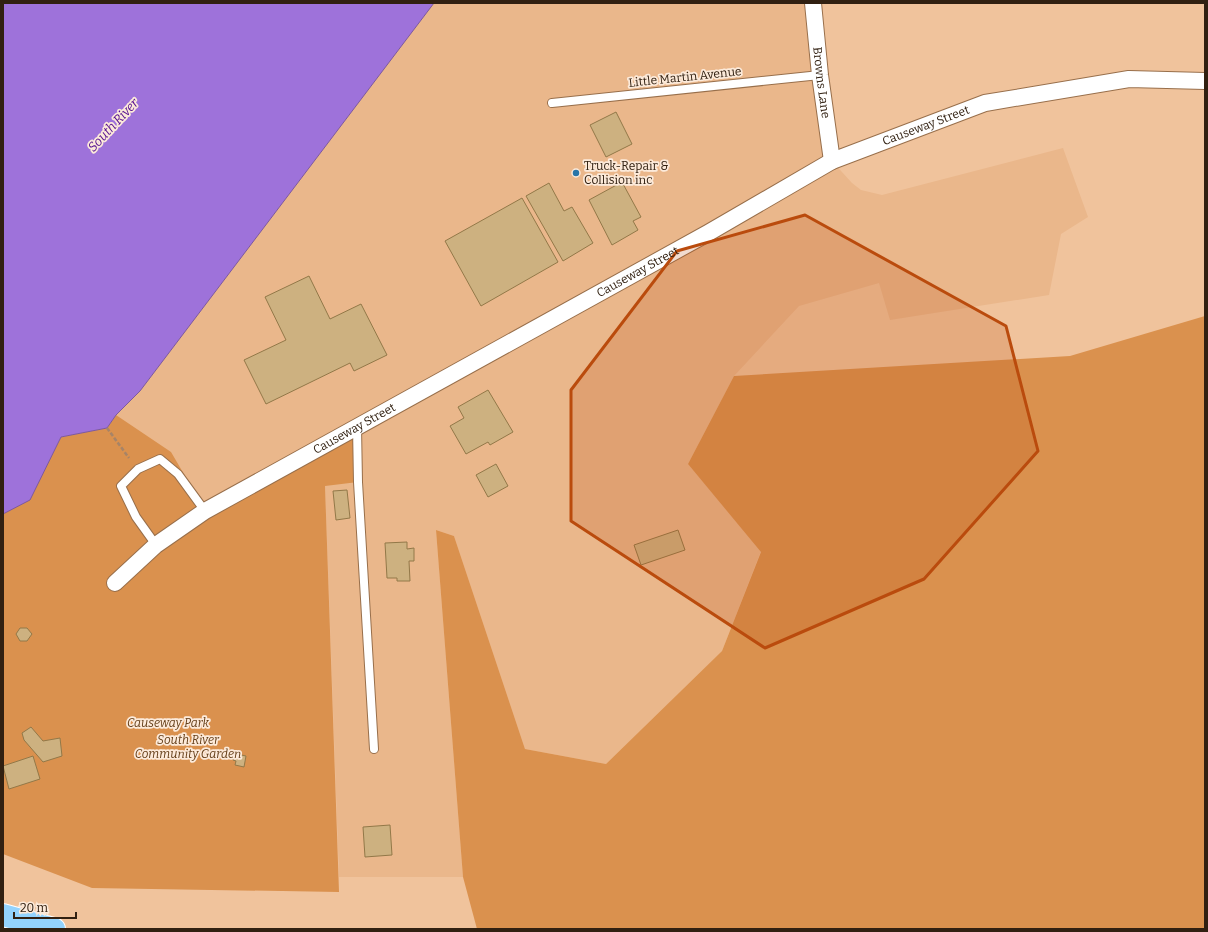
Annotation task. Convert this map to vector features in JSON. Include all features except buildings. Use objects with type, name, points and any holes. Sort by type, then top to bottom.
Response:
[{"type":"main road","points":[[3,914],[54,929]]},
{"type":"street","name":"Browns Lane","points":[[813,3],[820,75],[832,161]]},
{"type":"street","name":"Causeway Street","points":[[115,583],[156,545],[205,510],[708,233],[832,161],[985,103],[1129,79],[1205,81]]},
{"type":"lane","name":"Little Martin Avenue","points":[[552,103],[820,75]]},
{"type":"lane","points":[[357,427],[358,482],[374,749]]},
{"type":"lane","points":[[156,545],[136,517],[121,486],[138,469],[160,460],[178,474],[205,510]]},
{"type":"path","points":[[107,428],[138,469]]},
{"type":"highlighted area","points":[[805,215],[1006,326],[1038,451],[924,579],[765,648],[571,521],[571,390],[677,251]]},
{"type":"shaded area","points":[[434,3],[813,3],[832,161],[852,183],[861,190],[882,195],[1063,148],[1088,217],[1061,234],[1049,295],[890,320],[879,283],[799,306],[734,376],[688,464],[761,551],[722,651],[606,764],[525,749],[454,536],[436,530],[463,877],[339,877],[325,486],[357,427],[205,511],[116,415],[140,391]]},
{"type":"green space","points":[[1205,316],[1205,928],[477,929],[463,877],[436,530],[454,536],[525,749],[606,764],[722,651],[761,552],[688,464],[734,376],[1070,356]]},
{"type":"green space","name":"Causeway Park","points":[[116,415],[171,452],[205,510],[357,427],[358,482],[325,486],[339,892],[92,888],[3,854],[3,514],[30,499],[61,437],[107,428]]},
{"type":"water","name":"South River","points":[[3,3],[434,3],[140,391],[116,415],[107,428],[61,437],[30,500],[3,514]]},
{"type":"place","name":"Truck-Repair & Collision inc","points":[[576,173]]},
{"type":"park label","name":"South River Community Garden","points":[[188,747]]}]
